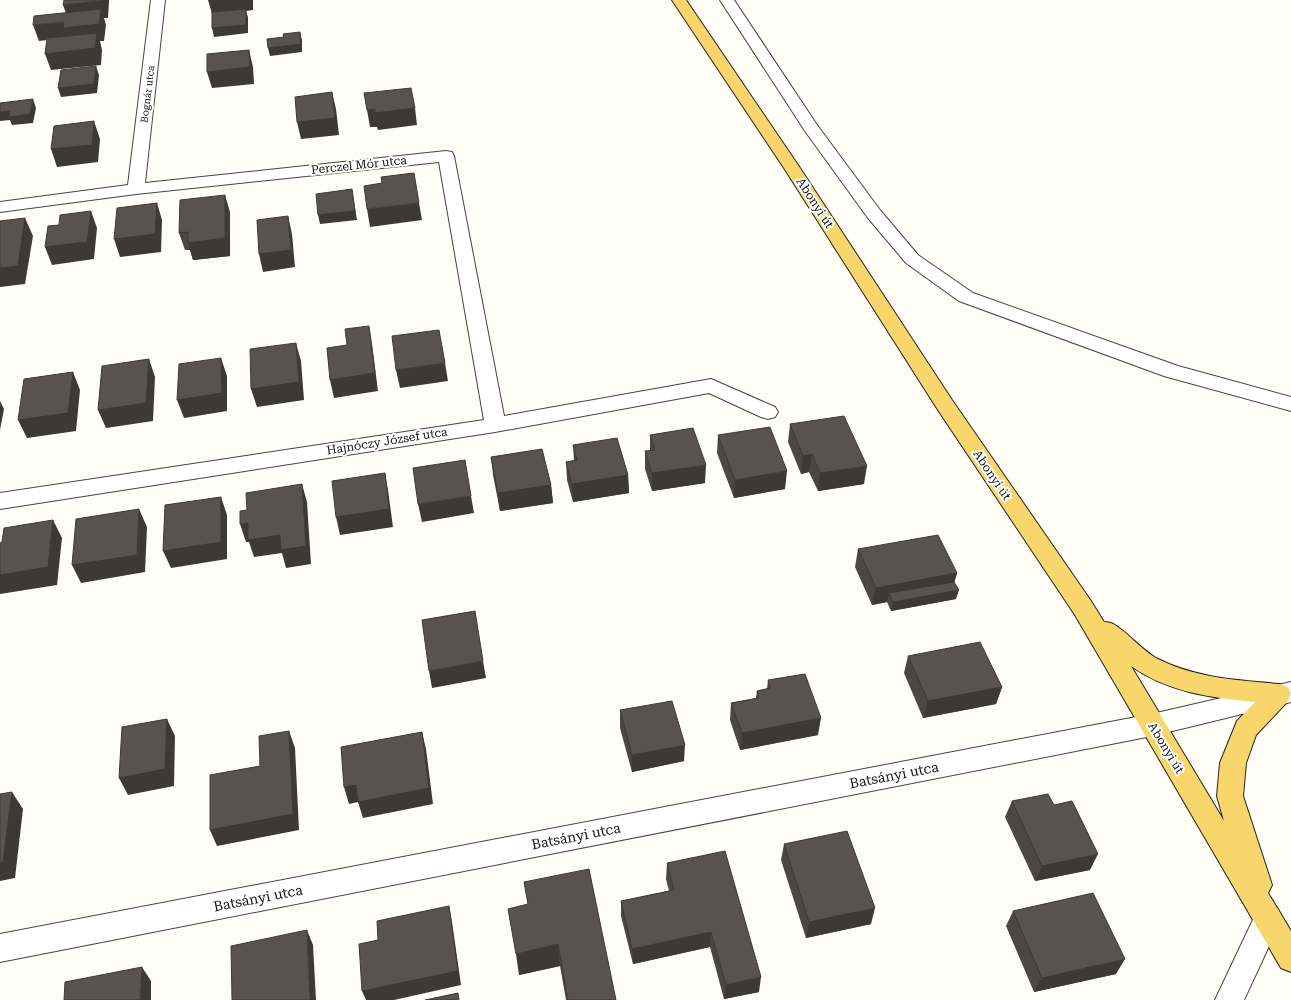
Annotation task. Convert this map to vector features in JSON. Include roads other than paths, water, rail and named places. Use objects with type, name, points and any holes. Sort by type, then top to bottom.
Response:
[{"type":"main road","name":"Abonyi út","points":[[679,0],[797,175],[945,405],[1083,608],[1291,958]]},
{"type":"main road","points":[[1083,608],[1122,647],[1151,668],[1176,679],[1204,687],[1285,693]]},
{"type":"main road","points":[[1268,918],[1230,796],[1233,763],[1246,729],[1285,693]]},
{"type":"street","name":"Bognár utca","points":[[136,188],[158,0]]},
{"type":"street","points":[[727,0],[810,128],[874,214],[912,259],[966,297],[1171,370],[1291,404]]},
{"type":"street","name":"Perczel Mór utca","points":[[0,207],[136,188],[446,156],[494,425]]},
{"type":"street","name":"Hajnóczy József utca","points":[[0,502],[494,425],[711,386],[768,412]]},
{"type":"street","name":"Batsányi utca","points":[[0,948],[1152,725],[1285,693]]},
{"type":"lane","points":[[1229,1000],[1268,918]]}]
